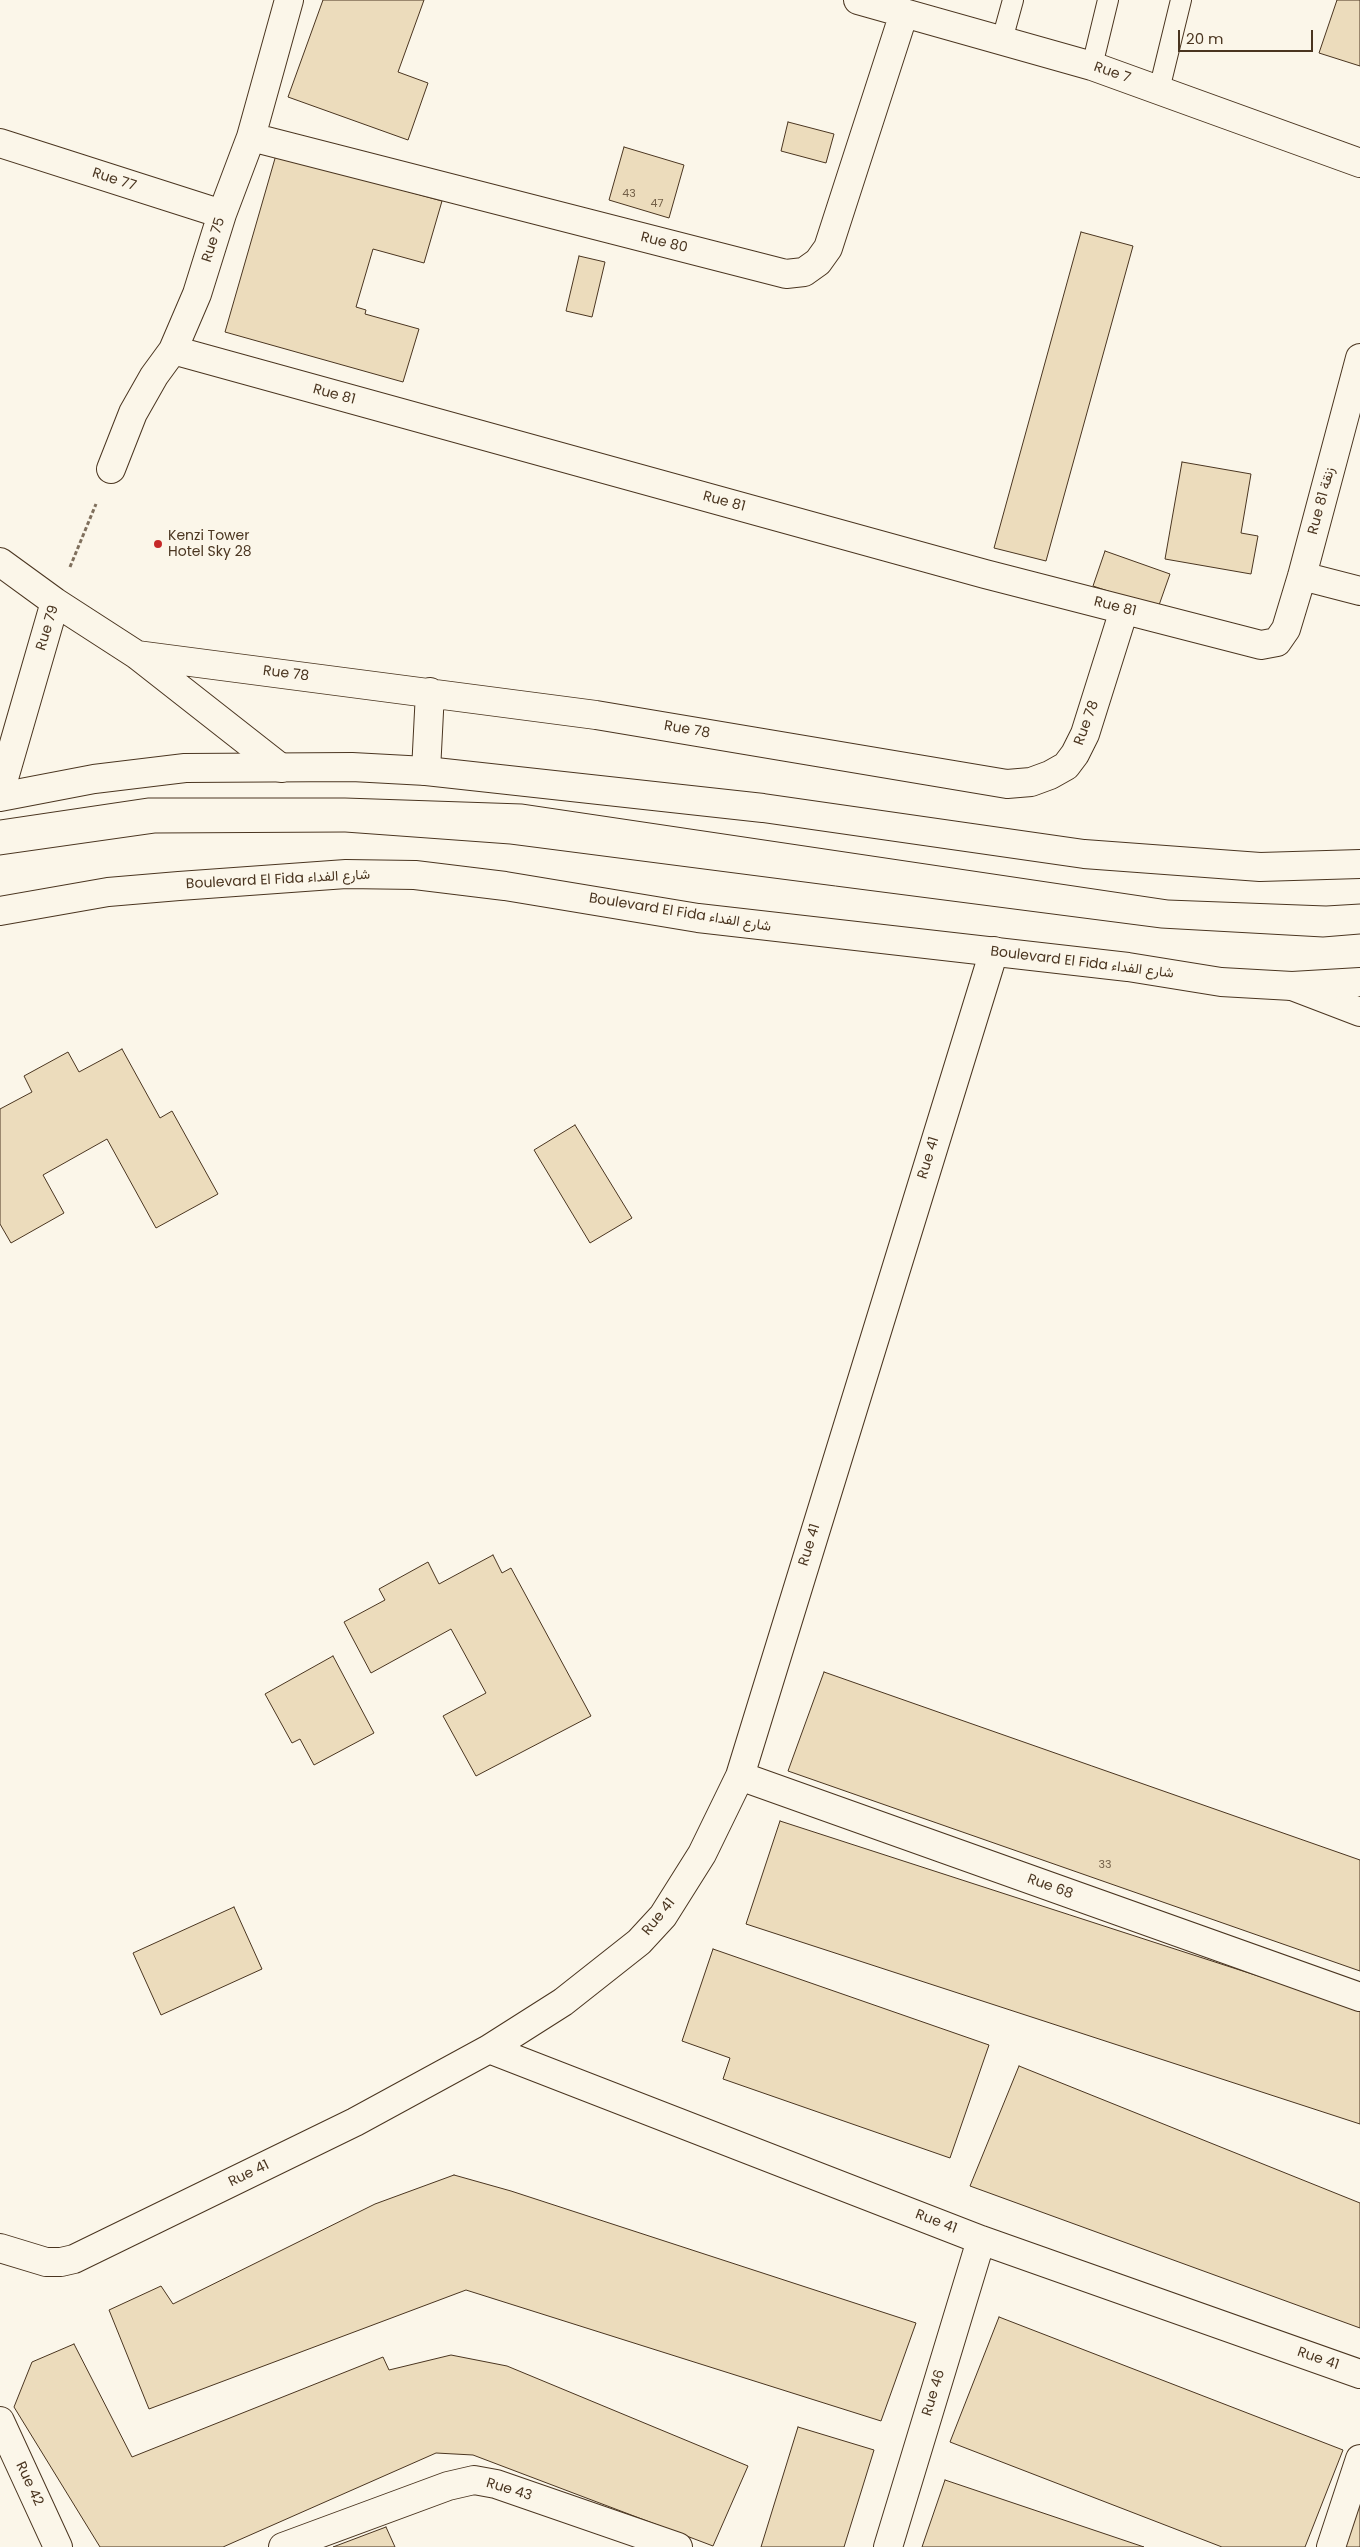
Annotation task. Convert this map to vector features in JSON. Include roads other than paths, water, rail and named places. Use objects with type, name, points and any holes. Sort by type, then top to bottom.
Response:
[{"type":"street","name":"Rue 75","points":[[111,469],[133,413],[154,376],[173,350],[197,294],[222,214],[252,138],[289,0]]},
{"type":"street","name":"Rue 7","points":[[858,0],[905,7],[1002,40],[1092,66],[1360,163]]},
{"type":"street","name":"Rue 80","points":[[252,138],[786,274],[804,272],[818,262],[828,248],[905,7]]},
{"type":"street","name":"Rue 77","points":[[3,144],[222,214]]},
{"type":"street","name":"Rue 81","points":[[173,350],[985,574],[1252,643],[1269,644],[1277,642]]},
{"type":"street","name":"Rue 81 زنقة","points":[[1277,642],[1286,629],[1355,398],[1360,358]]},
{"type":"street","name":"Rue 78","points":[[0,562],[56,602],[137,655],[281,768]]},
{"type":"street","points":[[1302,576],[1360,592]]},
{"type":"street","name":"Rue 79","points":[[0,792],[56,602]]},
{"type":"street","name":"Rue 78","points":[[137,655],[596,715],[1007,784],[1031,782],[1066,766],[1075,754],[1085,734],[1124,610]]},
{"type":"street","points":[[426,771],[430,692]]},
{"type":"street","points":[[0,797],[94,779],[186,768],[352,767],[426,771],[763,808],[1084,854],[1260,866],[1360,864]]},
{"type":"street","name":"Boulevard El Fida شارع الفداء","points":[[0,911],[108,892],[198,884],[346,874],[415,875],[505,886],[708,919],[1128,967],[1221,982],[1292,986],[1360,982]]},
{"type":"street","name":"Rue 41","points":[[0,2248],[46,2262],[61,2262],[74,2259],[355,2122],[488,2049],[562,2002],[639,1942],[663,1916],[702,1854],[740,1776],[994,951]]},
{"type":"street","points":[[1292,986],[1360,1012]]},
{"type":"street","name":"Rue 68","points":[[740,1776],[1360,1998]]},
{"type":"street","name":"Rue 41","points":[[488,2049],[981,2240],[1360,2374]]},
{"type":"street","name":"Rue 46","points":[[888,2547],[981,2240]]},
{"type":"street","name":"Rue 42","points":[[0,2421],[58,2547]]},
{"type":"street","points":[[1330,2547],[1360,2459]]},
{"type":"street","name":"Rue 43","points":[[283,2547],[448,2486],[474,2480],[496,2484],[678,2547]]},
{"type":"lane","points":[[1002,40],[1014,0]]},
{"type":"lane","points":[[1092,66],[1108,0]]},
{"type":"lane","points":[[1159,90],[1181,0]]},
{"type":"tram line","points":[[0,820],[148,798],[345,798],[522,804],[1168,900],[1326,906],[1360,904]]},
{"type":"tram line","points":[[0,855],[155,833],[345,832],[510,844],[1161,928],[1323,937],[1360,934]]},
{"type":"place","name":"Kenzi Tower Hotel Sky 28","points":[[158,544]]}]
